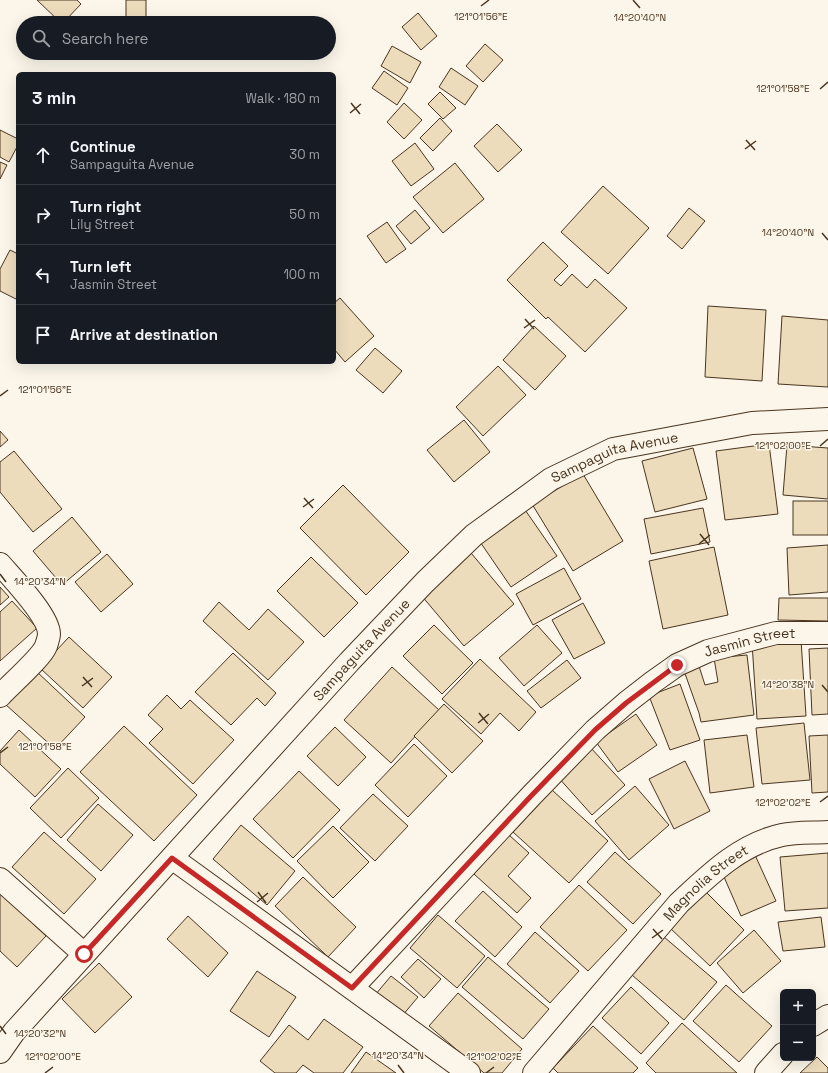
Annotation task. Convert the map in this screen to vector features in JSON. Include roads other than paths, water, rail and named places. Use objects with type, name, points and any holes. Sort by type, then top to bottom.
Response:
[{"type":"street","name":"Sampaguita Avenue","points":[[0,1052],[14,1032],[349,662],[425,582],[474,535],[551,479],[613,449],[752,423],[828,419]]},
{"type":"street","points":[[0,564],[43,616],[49,634],[46,647],[0,696]]},
{"type":"street","name":"Jasmin Street","points":[[352,988],[531,796],[595,730],[626,703],[654,682],[677,665],[708,651],[776,633],[828,632]]},
{"type":"street","name":"Magnolia Street","points":[[534,1073],[679,904],[706,878],[734,856],[757,843],[783,834],[828,832]]},
{"type":"street","points":[[172,858],[469,1073]]},
{"type":"street","points":[[0,879],[84,954]]},
{"type":"street","points":[[816,1023],[828,1016]]},
{"type":"street","points":[[766,1073],[780,1057]]}]
